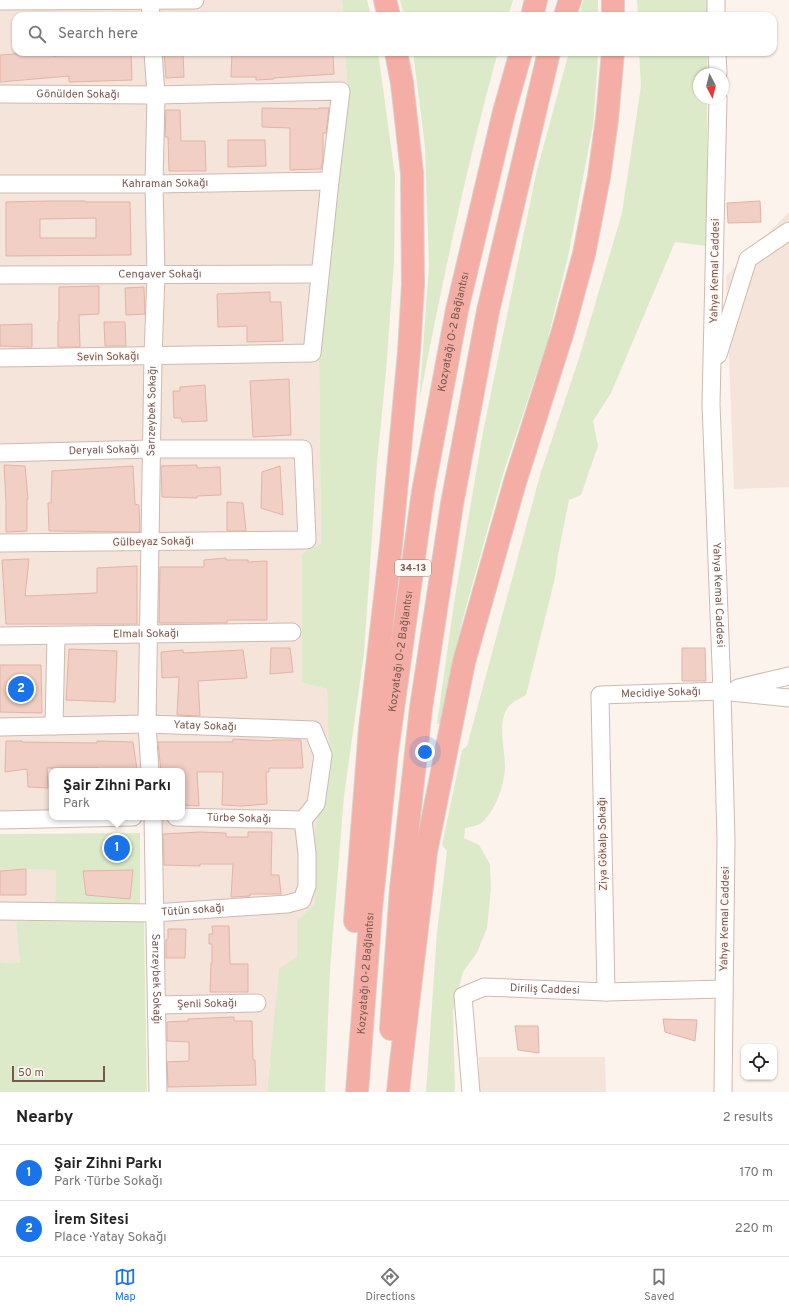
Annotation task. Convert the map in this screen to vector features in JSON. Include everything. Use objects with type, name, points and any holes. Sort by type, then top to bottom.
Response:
[{"type":"highway","points":[[385,0],[387,12]]},
{"type":"highway","points":[[533,12],[536,0]]},
{"type":"highway","points":[[559,12],[562,0]]},
{"type":"highway","points":[[566,12],[570,0]]},
{"type":"highway","points":[[613,0],[613,12]]},
{"type":"highway","points":[[344,1092],[370,729],[392,537],[409,352],[413,285],[412,173],[402,83],[397,56]]},
{"type":"highway","name":"Kozyatağı O-2 Bağlantısı","points":[[357,1092],[371,909],[387,752],[423,492],[457,310],[502,119],[520,56]]},
{"type":"highway","name":"34-13","points":[[388,1092],[388,1065],[401,889],[421,708],[452,504],[488,311],[548,56]]},
{"type":"highway","points":[[539,93],[552,56]]},
{"type":"highway","points":[[398,1092],[426,852],[464,662],[515,482],[563,331],[584,254],[600,170],[607,118],[613,56]]},
{"type":"street","points":[[0,1],[150,6],[195,0]]},
{"type":"street","points":[[716,0],[716,12]]},
{"type":"street","name":"Sarızeybek Sokağı","points":[[150,768],[147,724],[153,356],[156,275],[154,184],[156,95],[153,56]]},
{"type":"street","points":[[717,56],[718,68]]},
{"type":"street","name":"Gönülden Sokağı","points":[[0,94],[156,95],[341,91],[330,181]]},
{"type":"street","name":"Yahya Kemal Caddesi","points":[[718,104],[711,404],[726,840],[723,1092]]},
{"type":"street","points":[[320,274],[330,181]]},
{"type":"street","name":"Kahraman Sokağı","points":[[0,184],[154,184],[330,181]]},
{"type":"street","points":[[712,374],[748,259],[789,231]]},
{"type":"street","name":"Cengaver Sokağı","points":[[0,275],[320,274]]},
{"type":"street","name":"Sevin Sokağı","points":[[0,358],[312,353],[320,274]]},
{"type":"street","name":"Deryalı Sokağı","points":[[0,453],[152,449],[303,449],[307,540]]},
{"type":"street","name":"Gülbeyaz Sokağı","points":[[0,543],[307,540]]},
{"type":"street","name":"Elmalı Sokağı","points":[[0,636],[292,632]]},
{"type":"street","points":[[54,726],[56,636]]},
{"type":"street","points":[[722,691],[789,676]]},
{"type":"street","points":[[722,691],[789,698]]},
{"type":"street","name":"Mecidiye Sokağı","points":[[600,695],[722,691]]},
{"type":"street","name":"Ziya Gökalp Sokağı","points":[[600,695],[606,992]]},
{"type":"street","name":"Yatay Sokağı","points":[[0,727],[147,724],[313,730],[323,755],[316,804],[303,820]]},
{"type":"street","name":"Türbe Sokağı","points":[[185,817],[303,820]]},
{"type":"street","points":[[0,820],[49,819]]},
{"type":"street","name":"Sarızeybek Sokağı","points":[[153,820],[158,1092]]},
{"type":"street","name":"Tütün sokağı","points":[[0,912],[154,913],[287,904],[302,900],[307,886],[307,853],[303,820]]},
{"type":"street","name":"Diriliş Caddesi","points":[[471,1092],[463,996],[484,987],[606,992],[724,989]]},
{"type":"street","name":"Şenli Sokağı","points":[[157,1005],[257,1003]]},
{"type":"shaded area","points":[[0,0],[342,0],[343,12],[12,12],[12,56],[345,56],[348,94],[319,358],[321,544],[302,683],[327,689],[329,761],[315,827],[315,903],[297,921],[297,957],[269,1066],[267,1092],[161,1092],[160,820],[185,820],[185,768],[49,768],[49,816],[0,819]]},
{"type":"shaded area","points":[[789,212],[789,487],[734,489],[726,276]]},
{"type":"shaded area","points":[[0,869],[56,870],[55,906],[15,904],[20,963],[0,962]]},
{"type":"shaded area","points":[[479,1057],[605,1057],[606,1092],[479,1092]]},
{"type":"green space","points":[[342,0],[367,0],[370,12],[343,12]]},
{"type":"green space","points":[[400,0],[513,0],[509,12],[403,12]]},
{"type":"green space","points":[[583,0],[598,0],[598,12],[580,12]]},
{"type":"green space","points":[[637,0],[707,0],[707,12],[638,12]]},
{"type":"green space","points":[[345,56],[379,56],[395,176],[394,261],[386,372],[377,463],[364,653],[344,796],[330,970],[325,1092],[267,1092],[279,969],[297,957],[297,921],[315,903],[315,827],[329,761],[327,689],[302,683],[302,554],[321,544],[319,358],[348,94]]},
{"type":"green space","points":[[414,56],[497,56],[465,182],[419,402],[429,266],[425,147]]},
{"type":"green space","points":[[568,56],[598,56],[593,125],[568,257],[547,342],[503,474],[463,618],[440,724],[437,724],[454,603],[483,432],[536,174]]},
{"type":"green space","points":[[639,56],[707,56],[707,68],[693,68],[693,104],[707,104],[707,246],[675,242],[611,393],[593,421],[598,446],[581,495],[569,500],[555,578],[526,695],[510,705],[503,718],[502,734],[505,773],[501,789],[495,806],[485,819],[478,825],[465,828],[464,838],[479,845],[490,864],[491,888],[487,928],[477,953],[463,972],[453,1011],[455,1092],[426,1092],[437,932],[447,851],[442,845],[462,750],[467,746],[540,475],[580,355],[622,213],[641,86]]},
{"type":"green space","points":[[140,833],[140,904],[55,906],[56,870],[0,869],[0,834]]},
{"type":"green space","points":[[16,921],[144,922],[147,1092],[0,1092],[0,962],[20,963]]},
{"type":"building","points":[[0,55],[131,56],[132,80],[69,82],[69,76],[0,82]]},
{"type":"building","points":[[164,56],[183,56],[184,77],[166,78]]},
{"type":"building","points":[[232,56],[333,56],[334,74],[256,80],[256,77],[231,77]]},
{"type":"building","points":[[262,108],[329,108],[326,133],[323,133],[323,158],[321,169],[290,170],[290,128],[262,127]]},
{"type":"building","points":[[166,110],[180,110],[181,141],[205,141],[206,171],[169,171],[168,137],[165,137]]},
{"type":"building","points":[[228,140],[265,140],[266,166],[228,167]]},
{"type":"building","points":[[760,201],[761,222],[728,223],[727,203]]},
{"type":"building","points":[[6,202],[130,202],[131,255],[6,256]],"holes":[[[96,218],[96,238],[40,238],[40,219]]]},
{"type":"building","points":[[99,286],[99,314],[79,315],[80,347],[58,347],[59,287]]},
{"type":"building","points":[[144,287],[145,314],[126,315],[125,288]]},
{"type":"building","points":[[270,292],[270,302],[281,302],[283,341],[247,342],[247,326],[218,327],[217,294]]},
{"type":"building","points":[[104,322],[125,322],[126,346],[105,346]]},
{"type":"building","points":[[32,324],[32,347],[0,346],[0,325]]},
{"type":"building","points":[[289,379],[291,435],[253,437],[250,381]]},
{"type":"building","points":[[205,385],[207,421],[182,422],[181,418],[174,418],[173,391],[180,391],[180,387]]},
{"type":"building","points":[[4,465],[25,466],[28,499],[27,531],[6,532]]},
{"type":"building","points":[[197,465],[197,468],[220,467],[221,495],[197,496],[197,498],[162,497],[161,466]]},
{"type":"building","points":[[133,466],[135,504],[139,505],[140,532],[49,531],[48,503],[51,503],[52,471]]},
{"type":"building","points":[[280,466],[283,515],[261,508],[262,472]]},
{"type":"building","points":[[227,502],[243,503],[246,531],[227,531]]},
{"type":"building","points":[[226,558],[226,560],[248,560],[248,562],[267,561],[267,620],[227,620],[227,623],[159,623],[160,567],[204,567],[204,560]]},
{"type":"building","points":[[29,559],[25,596],[97,593],[97,568],[137,566],[137,624],[6,624],[2,560]]},
{"type":"building","points":[[271,648],[290,648],[293,672],[270,674]]},
{"type":"building","points":[[682,648],[705,648],[706,681],[682,681]]},
{"type":"building","points":[[69,649],[117,651],[115,702],[66,700]]},
{"type":"building","points":[[183,650],[183,653],[243,650],[247,678],[198,681],[200,716],[177,715],[179,677],[162,678],[161,652]]},
{"type":"building","points":[[0,665],[41,665],[42,713],[0,712]]},
{"type":"building","points":[[233,739],[272,741],[301,740],[303,768],[269,768],[269,772],[266,772],[267,804],[242,806],[222,805],[223,772],[197,772],[199,806],[185,805],[185,768],[161,768],[158,742],[233,742]]},
{"type":"building","points":[[6,741],[97,743],[97,741],[133,742],[137,768],[47,768],[48,788],[28,787],[27,769],[5,772]]},
{"type":"building","points":[[200,832],[226,833],[226,837],[248,837],[248,832],[272,832],[271,875],[279,875],[281,894],[250,894],[250,896],[231,897],[233,864],[200,864],[200,866],[164,865],[163,834]]},
{"type":"building","points":[[26,869],[26,895],[0,895],[0,871]]},
{"type":"building","points":[[133,870],[130,899],[86,895],[83,871]]},
{"type":"building","points":[[212,926],[229,926],[230,964],[248,964],[248,992],[210,992],[212,944],[209,944],[209,934],[213,934]]},
{"type":"building","points":[[168,929],[186,929],[185,958],[166,958],[166,940],[168,939]]},
{"type":"building","points":[[234,1017],[234,1021],[252,1021],[253,1060],[255,1060],[256,1085],[168,1087],[167,1062],[189,1061],[189,1042],[167,1041],[167,1022],[188,1021],[188,1019]]},
{"type":"building","points":[[663,1019],[697,1020],[695,1041],[665,1032]]},
{"type":"building","points":[[515,1026],[538,1026],[539,1053],[518,1050]]},
{"type":"place","name":"İrem Sitesi","points":[[21,689]]},
{"type":"place","name":"Şair Zihni Parkı","points":[[117,848]]}]
